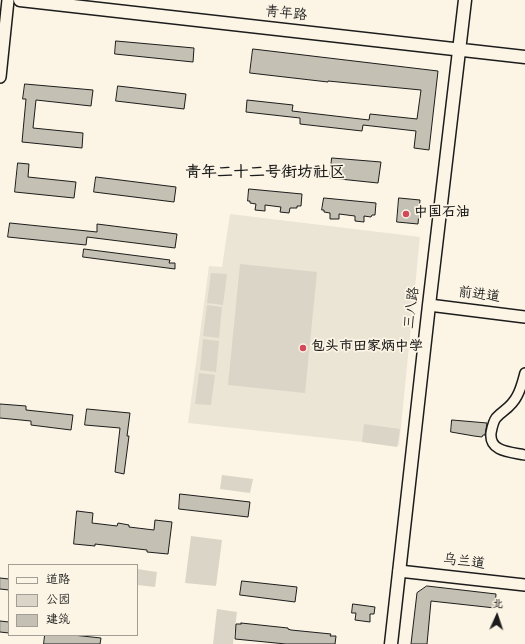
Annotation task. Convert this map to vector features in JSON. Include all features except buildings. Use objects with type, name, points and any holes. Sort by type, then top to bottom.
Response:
[{"type":"main road","name":"青年路","points":[[20,0],[525,57]]},
{"type":"main road","name":"三八路","points":[[391,644],[465,0]]},
{"type":"street","points":[[0,78],[8,0]]},
{"type":"street","name":"前进道","points":[[429,305],[525,317]]},
{"type":"street","points":[[525,373],[517,396],[509,409],[496,419],[492,426],[491,436],[493,445],[498,449],[525,455]]},
{"type":"street","name":"乌兰道","points":[[399,571],[525,585]]},
{"type":"shaded area","name":"包头市田家炳中学","points":[[230,214],[420,237],[399,446],[188,423],[209,266],[222,267]]},
{"type":"green space","points":[[240,264],[317,272],[305,393],[228,385]]},
{"type":"green space","points":[[211,273],[227,274],[223,305],[207,303]]},
{"type":"green space","points":[[207,305],[222,307],[219,338],[203,336]]},
{"type":"green space","points":[[203,339],[219,341],[216,372],[200,370]]},
{"type":"green space","points":[[199,373],[215,375],[211,405],[195,404]]},
{"type":"green space","points":[[364,424],[400,429],[397,447],[362,442]]},
{"type":"green space","points":[[222,475],[253,479],[250,493],[220,489]]},
{"type":"green space","points":[[191,536],[222,540],[216,586],[185,583]]},
{"type":"green space","points":[[138,569],[157,572],[155,587],[138,585]]},
{"type":"green space","points":[[217,609],[237,612],[233,644],[213,644]]},
{"type":"place","name":"中国石油","points":[[406,214]]},
{"type":"place","name":"包头市田家炳中学","points":[[303,348]]},
{"type":"district","name":"青年二十二号街坊社区","points":[[265,174]]}]
